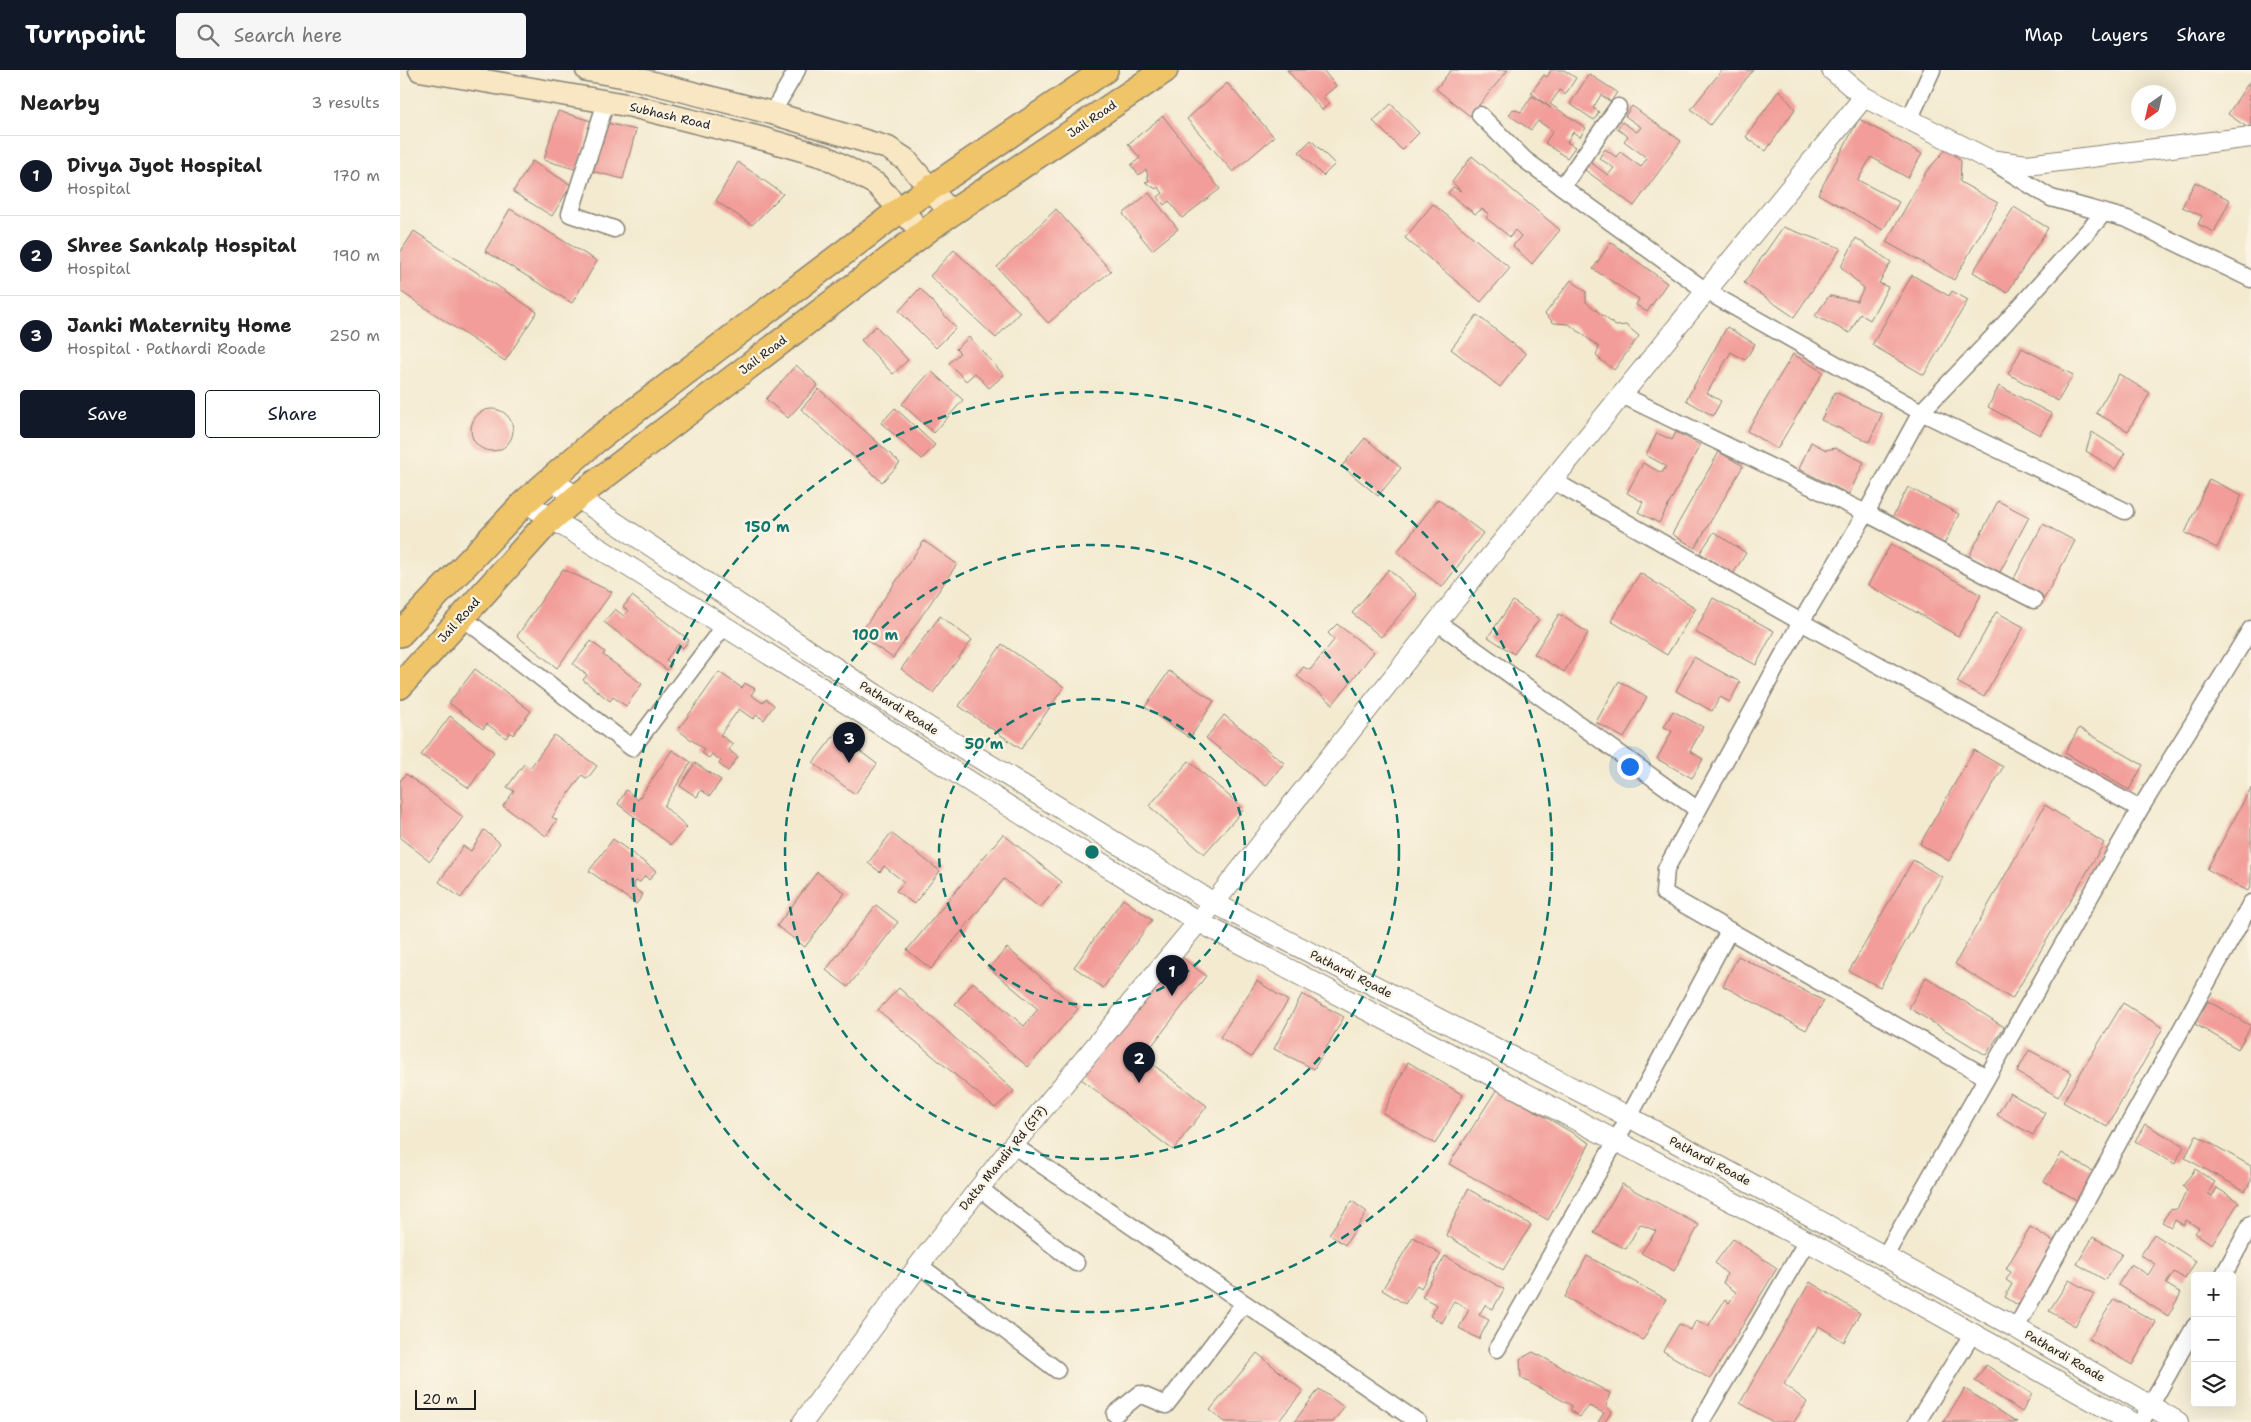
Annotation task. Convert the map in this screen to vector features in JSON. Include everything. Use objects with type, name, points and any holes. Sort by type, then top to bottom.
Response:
[{"type":"main road","name":"Subhash Road","points":[[420,70],[632,106],[755,137],[826,158],[876,184],[923,233]]},
{"type":"main road","points":[[587,70],[633,78],[772,113],[888,148],[905,159],[951,213]]},
{"type":"main road","points":[[400,634],[525,502],[603,435],[901,210],[1105,70]]},
{"type":"main road","name":"Jail Road","points":[[400,686],[552,518],[577,497],[923,233],[1165,70]]},
{"type":"street","points":[[772,113],[797,70]]},
{"type":"street","points":[[1832,70],[1864,97],[1990,160],[2050,198],[2127,219],[2251,279]]},
{"type":"street","points":[[1909,120],[1932,70]]},
{"type":"street","name":"Datta Mandir Rd (S17)","points":[[802,1422],[1013,1144],[1199,922],[1437,622],[1864,97]]},
{"type":"street","points":[[606,102],[570,214],[614,229]]},
{"type":"street","points":[[1562,187],[1618,107]]},
{"type":"street","points":[[1480,115],[1525,160],[1706,291],[1920,412],[2125,510]]},
{"type":"street","points":[[1990,160],[2027,165],[2251,137]]},
{"type":"street","points":[[1986,1077],[1664,894],[1666,868],[1801,622],[1866,513],[1920,412],[1990,340],[2104,213]]},
{"type":"street","points":[[1622,395],[1866,513],[2034,600]]},
{"type":"street","name":"Pathardi Roade","points":[[551,480],[875,694],[1214,903],[1629,1117],[2016,1328],[2146,1414],[2178,1422]]},
{"type":"street","points":[[1552,480],[1801,622],[2140,809]]},
{"type":"street","points":[[525,502],[1048,831],[1199,922],[1807,1241],[2131,1422]]},
{"type":"street","points":[[462,617],[632,748],[724,626]]},
{"type":"street","points":[[1437,622],[1698,810]]},
{"type":"street","points":[[1885,1256],[2140,809],[2251,629]]},
{"type":"street","points":[[2016,1328],[2251,903]]},
{"type":"street","points":[[1497,1349],[1616,1141],[1729,931]]},
{"type":"street","points":[[1013,1144],[1418,1422]]},
{"type":"street","points":[[979,1188],[1076,1263]]},
{"type":"street","points":[[2225,1272],[2251,1224]]},
{"type":"street","points":[[1701,1422],[1807,1241]]},
{"type":"street","points":[[919,1266],[1057,1370]]},
{"type":"street","points":[[1115,1414],[1140,1394],[1166,1405],[1244,1303]]},
{"type":"street","points":[[2146,1414],[2191,1333]]},
{"type":"street","points":[[1918,1422],[1973,1334]]},
{"type":"building","points":[[1287,70],[1323,70],[1336,86],[1323,97],[1329,104],[1322,110]]},
{"type":"building","points":[[1451,70],[1508,70],[1470,116],[1436,89]]},
{"type":"building","points":[[1551,70],[1564,70],[1576,78],[1565,95],[1560,90],[1550,104],[1586,128],[1580,137],[1573,132],[1567,142],[1575,147],[1567,158],[1545,143],[1553,131],[1538,121],[1531,130],[1509,115],[1513,109],[1521,112],[1532,96],[1551,108],[1531,93],[1544,75],[1547,77]]},
{"type":"building","points":[[1722,70],[1753,70],[1710,125],[1691,109]]},
{"type":"building","points":[[1589,74],[1617,92],[1611,102],[1601,95],[1593,108],[1599,112],[1594,120],[1570,104]]},
{"type":"building","points":[[2249,82],[2251,123],[2248,128],[2228,114]]},
{"type":"building","points":[[1227,83],[1274,137],[1233,172],[1187,119]]},
{"type":"building","points":[[1779,90],[1795,109],[1766,151],[1746,137]]},
{"type":"building","points":[[1391,104],[1419,133],[1402,150],[1373,121]]},
{"type":"building","points":[[1632,106],[1681,141],[1634,206],[1585,170],[1590,162],[1608,175],[1614,168],[1599,158],[1605,149],[1616,157],[1620,152],[1641,167],[1647,158],[1624,141],[1628,136],[1617,129],[1622,122],[1637,132],[1641,127],[1625,116]]},
{"type":"building","points":[[558,111],[591,121],[578,170],[544,160]]},
{"type":"building","points":[[1163,116],[1220,189],[1182,218],[1169,201],[1164,205],[1158,197],[1163,193],[1158,187],[1156,189],[1145,182],[1149,181],[1146,169],[1139,175],[1131,165],[1140,158],[1128,144]]},
{"type":"building","points":[[1859,119],[1922,154],[1908,178],[1871,157],[1858,180],[1899,202],[1883,230],[1818,194]]},
{"type":"building","points":[[603,122],[636,130],[623,179],[591,171]]},
{"type":"building","points":[[1311,140],[1335,164],[1323,176],[1299,152]]},
{"type":"building","points":[[1947,148],[1961,161],[1960,182],[1998,203],[1954,280],[1886,242],[1926,172]]},
{"type":"building","points":[[1472,156],[1560,230],[1532,264],[1513,246],[1521,236],[1515,230],[1510,237],[1486,218],[1489,214],[1482,209],[1475,214],[1448,193],[1453,187],[1461,191],[1452,182]]},
{"type":"building","points":[[532,161],[571,185],[552,216],[513,192]]},
{"type":"building","points":[[738,162],[783,194],[752,225],[716,201]]},
{"type":"building","points":[[2195,182],[2230,200],[2214,232],[2198,224],[2202,216],[2182,207]]},
{"type":"building","points":[[1149,193],[1178,229],[1152,250],[1123,214]]},
{"type":"building","points":[[1433,204],[1510,268],[1481,302],[1405,238]]},
{"type":"building","points":[[2014,207],[2048,228],[2007,293],[1973,272]]},
{"type":"building","points":[[510,209],[597,261],[572,303],[485,251]]},
{"type":"building","points":[[1056,209],[1111,271],[1048,323],[997,267]]},
{"type":"building","points":[[1783,227],[1841,248],[1794,317],[1744,283]]},
{"type":"building","points":[[414,231],[537,312],[505,361],[400,291],[400,253]]},
{"type":"building","points":[[1856,238],[1891,262],[1879,283],[1888,287],[1870,320],[1860,314],[1850,333],[1815,316],[1829,296],[1857,301],[1864,288],[1841,267]]},
{"type":"building","points":[[1611,242],[1667,283],[1647,312],[1636,305],[1639,299],[1593,269]]},
{"type":"building","points":[[954,250],[1020,312],[996,338],[930,276]]},
{"type":"building","points":[[1912,275],[1949,296],[1952,291],[1968,300],[1924,375],[1872,345]]},
{"type":"building","points":[[1571,280],[1586,292],[1586,302],[1616,326],[1626,325],[1639,336],[1614,370],[1596,356],[1599,347],[1569,324],[1554,323],[1545,314]]},
{"type":"building","points":[[920,288],[956,328],[936,348],[899,311]]},
{"type":"building","points":[[1477,315],[1526,354],[1500,387],[1451,349]]},
{"type":"building","points":[[876,326],[908,360],[893,374],[861,340]]},
{"type":"building","points":[[1727,327],[1755,344],[1745,360],[1731,352],[1707,393],[1721,401],[1713,416],[1686,400]]},
{"type":"building","points":[[969,337],[1004,375],[989,388],[975,373],[966,381],[949,363],[960,353],[956,349]]},
{"type":"building","points":[[2022,348],[2073,375],[2058,401],[2008,374]]},
{"type":"building","points":[[1793,354],[1823,372],[1777,449],[1747,431]]},
{"type":"building","points":[[796,365],[818,385],[788,418],[766,399]]},
{"type":"building","points":[[931,371],[963,400],[934,433],[902,404]]},
{"type":"building","points":[[2119,374],[2150,393],[2128,431],[2096,413]]},
{"type":"building","points":[[1999,386],[2052,414],[2040,435],[1988,407]]},
{"type":"building","points":[[819,389],[900,463],[882,482],[801,409]]},
{"type":"building","points":[[1835,392],[1882,414],[1869,442],[1821,420]]},
{"type":"building","points":[[895,408],[935,445],[922,459],[881,423]]},
{"type":"building","points":[[496,409],[504,412],[510,418],[513,430],[510,442],[504,448],[488,451],[480,448],[474,442],[471,426],[474,418],[480,412]]},
{"type":"building","points":[[1676,432],[1700,445],[1659,523],[1638,512],[1643,502],[1627,493],[1643,463],[1662,473],[1666,466],[1646,455],[1657,433],[1672,440]]},
{"type":"building","points":[[2092,432],[2125,453],[2115,469],[2086,451]]},
{"type":"building","points":[[1365,438],[1401,468],[1378,496],[1342,466]]},
{"type":"building","points":[[1811,442],[1826,450],[1835,448],[1864,462],[1849,494],[1799,469]]},
{"type":"building","points":[[1719,452],[1743,466],[1695,548],[1672,534]]},
{"type":"building","points":[[2209,479],[2242,495],[2217,548],[2185,533]]},
{"type":"building","points":[[1908,487],[1959,514],[1944,544],[1892,518]]},
{"type":"building","points":[[1438,499],[1483,533],[1442,587],[1397,552]]},
{"type":"building","points":[[1998,501],[2029,517],[1999,574],[1968,558]]},
{"type":"building","points":[[2043,524],[2075,541],[2044,599],[2012,582]]},
{"type":"building","points":[[1714,532],[1746,553],[1733,574],[1700,553]]},
{"type":"building","points":[[924,541],[957,564],[893,658],[859,635]]},
{"type":"building","points":[[1891,544],[1981,595],[1958,636],[1868,585]]},
{"type":"building","points":[[563,569],[612,592],[557,668],[517,636]]},
{"type":"building","points":[[1389,569],[1417,595],[1381,637],[1352,613]]},
{"type":"building","points":[[1640,573],[1696,608],[1667,655],[1611,621]]},
{"type":"building","points":[[632,596],[689,640],[683,648],[678,644],[666,660],[672,664],[667,670],[604,622],[615,609],[624,616],[628,611],[623,607]]},
{"type":"building","points":[[1713,598],[1774,631],[1756,665],[1695,632]]},
{"type":"building","points":[[1513,601],[1539,619],[1514,654],[1488,637]]},
{"type":"building","points":[[1996,612],[2024,627],[1984,697],[1957,682]]},
{"type":"building","points":[[1559,614],[1588,633],[1564,672],[1534,654]]},
{"type":"building","points":[[940,616],[972,640],[933,693],[901,669]]},
{"type":"building","points":[[1337,624],[1374,652],[1333,704],[1297,676],[1303,667],[1310,670],[1334,640],[1328,633]]},
{"type":"building","points":[[591,641],[605,652],[603,655],[642,684],[626,706],[613,697],[610,701],[583,680],[587,675],[573,664]]},
{"type":"building","points":[[1002,644],[1064,687],[1021,749],[959,706]]},
{"type":"building","points":[[1694,657],[1740,682],[1730,702],[1720,697],[1712,711],[1676,691]]},
{"type":"building","points":[[475,669],[531,711],[513,735],[510,732],[506,738],[487,724],[483,729],[449,703]]},
{"type":"building","points":[[1169,671],[1214,701],[1190,738],[1145,707]]},
{"type":"building","points":[[719,672],[742,688],[745,683],[755,689],[751,695],[763,703],[766,699],[774,705],[764,720],[757,715],[753,719],[739,709],[720,735],[733,744],[729,750],[738,757],[728,771],[719,764],[721,761],[712,754],[709,758],[702,753],[704,749],[678,730]]},
{"type":"building","points":[[1619,681],[1647,697],[1624,738],[1596,722]]},
{"type":"building","points":[[1673,711],[1703,727],[1690,751],[1703,759],[1692,778],[1657,759],[1672,731],[1664,727]]},
{"type":"building","points":[[1224,715],[1284,763],[1266,786],[1206,738]]},
{"type":"building","points":[[450,716],[494,752],[469,788],[421,755]]},
{"type":"building","points":[[2079,728],[2143,765],[2129,790],[2065,753]]},
{"type":"building","points":[[836,733],[877,764],[855,794],[813,763]]},
{"type":"building","points":[[554,735],[597,766],[587,779],[582,775],[552,817],[557,820],[546,836],[503,806],[514,791],[507,787],[524,764],[530,768]]},
{"type":"building","points":[[672,750],[691,762],[664,806],[687,827],[671,845],[618,804],[626,790],[638,800]]},
{"type":"building","points":[[1974,750],[2003,767],[1949,861],[1920,844]]},
{"type":"building","points":[[1189,761],[1244,809],[1204,854],[1149,806]]},
{"type":"building","points":[[695,763],[721,780],[710,796],[701,790],[697,797],[680,786]]},
{"type":"building","points":[[406,774],[463,817],[430,861],[400,838],[400,781]]},
{"type":"building","points":[[2251,788],[2251,886],[2248,891],[2207,869]]},
{"type":"building","points":[[2045,805],[2104,843],[2012,999],[1955,964]]},
{"type":"building","points":[[484,830],[500,843],[461,898],[439,882],[463,846],[471,851]]},
{"type":"building","points":[[891,833],[940,871],[914,904],[896,891],[904,882],[884,866],[880,872],[868,863]]},
{"type":"building","points":[[1003,834],[1062,882],[1040,908],[1004,879],[931,969],[907,950]]},
{"type":"building","points":[[613,839],[656,871],[649,880],[645,876],[640,882],[635,881],[634,888],[643,895],[636,904],[589,871]]},
{"type":"building","points":[[1913,860],[1942,877],[1880,987],[1849,971]]},
{"type":"building","points":[[817,872],[845,893],[805,947],[777,926]]},
{"type":"building","points":[[1123,899],[1152,920],[1103,988],[1074,967]]},
{"type":"building","points":[[876,905],[898,922],[848,987],[826,970]]},
{"type":"building","points":[[1007,948],[1078,1009],[1028,1067],[955,1004],[973,982],[1024,1026],[1038,1009],[989,968]]},
{"type":"building","points":[[1178,954],[1206,976],[1143,1057],[1207,1106],[1173,1150],[1081,1079]]},
{"type":"building","points":[[1738,956],[1824,1001],[1806,1030],[1723,986]]},
{"type":"building","points":[[1926,977],[2004,1027],[1986,1055],[1909,1008]]},
{"type":"building","points":[[1257,981],[1288,1001],[1251,1057],[1220,1037]]},
{"type":"building","points":[[899,988],[1014,1091],[995,1108],[878,1010]]},
{"type":"building","points":[[1302,994],[1344,1017],[1314,1069],[1274,1049]]},
{"type":"building","points":[[2208,1001],[2251,1026],[2238,1049],[2195,1024]]},
{"type":"building","points":[[2123,1003],[2163,1028],[2107,1127],[2063,1102]]},
{"type":"building","points":[[2029,1050],[2072,1073],[2058,1097],[2017,1072]]},
{"type":"building","points":[[1408,1062],[1463,1095],[1435,1144],[1383,1113]]},
{"type":"building","points":[[1497,1089],[1590,1143],[1548,1220],[1449,1164]]},
{"type":"building","points":[[2010,1093],[2045,1113],[2033,1135],[1997,1115]]},
{"type":"building","points":[[2145,1124],[2184,1146],[2175,1164],[2135,1141]]},
{"type":"building","points":[[2196,1135],[2251,1166],[2251,1181],[2245,1191],[2185,1158]]},
{"type":"building","points":[[2062,1153],[2097,1174],[2080,1202],[2044,1181]]},
{"type":"building","points":[[2195,1169],[2215,1182],[2208,1193],[2212,1196],[2217,1188],[2239,1202],[2212,1244],[2195,1233],[2199,1228],[2186,1220],[2183,1225],[2175,1220],[2171,1227],[2162,1222],[2170,1210],[2177,1209],[2187,1191],[2183,1186]]},
{"type":"building","points":[[1622,1184],[1699,1225],[1674,1271],[1641,1253],[1656,1231],[1640,1224],[1626,1249],[1594,1233]]},
{"type":"building","points":[[1468,1189],[1531,1225],[1503,1270],[1446,1235]]},
{"type":"building","points":[[1352,1201],[1367,1212],[1345,1245],[1329,1234]]},
{"type":"building","points":[[2030,1227],[2055,1242],[2018,1305],[2005,1297],[2012,1284],[2006,1280],[2011,1272],[2006,1269]]},
{"type":"building","points":[[2154,1234],[2196,1261],[2185,1279],[2174,1272],[2166,1284],[2181,1293],[2168,1316],[2118,1285],[2131,1264],[2148,1275],[2155,1264],[2141,1255]]},
{"type":"building","points":[[1413,1237],[1441,1254],[1421,1288],[1417,1285],[1405,1304],[1382,1290]]},
{"type":"building","points":[[2093,1237],[2122,1254],[2105,1280],[2077,1264]]},
{"type":"building","points":[[1733,1239],[1777,1268],[1710,1379],[1663,1351],[1679,1324],[1691,1330],[1696,1320],[1708,1326],[1725,1300],[1729,1303],[1736,1292],[1723,1283],[1727,1274],[1715,1263]]},
{"type":"building","points":[[1445,1256],[1504,1289],[1493,1309],[1485,1305],[1479,1315],[1489,1320],[1479,1339],[1459,1328],[1469,1310],[1454,1301],[1442,1323],[1430,1316],[1437,1305],[1422,1297]]},
{"type":"building","points":[[1587,1256],[1666,1299],[1643,1340],[1565,1297]]},
{"type":"building","points":[[2069,1280],[2094,1294],[2075,1326],[2049,1311]]},
{"type":"building","points":[[1810,1282],[1860,1313],[1844,1342],[1819,1326],[1784,1384],[1807,1402],[1794,1422],[1773,1422],[1740,1403]]},
{"type":"building","points":[[2114,1299],[2156,1322],[2132,1365],[2089,1339]]},
{"type":"building","points":[[1533,1352],[1610,1393],[1606,1406],[1612,1411],[1605,1422],[1598,1422],[1604,1413],[1589,1406],[1580,1417],[1571,1411],[1571,1405],[1521,1378],[1520,1359]]},
{"type":"building","points":[[1257,1353],[1303,1391],[1278,1422],[1225,1422],[1210,1410]]},
{"type":"building","points":[[1986,1365],[2032,1394],[2022,1412],[1975,1381]]},
{"type":"building","points":[[1319,1389],[1344,1407],[1333,1422],[1294,1422]]},
{"type":"building","points":[[1965,1389],[2017,1422],[1943,1422]]},
{"type":"place","name":"Janki Maternity Home","points":[[849,763]]},
{"type":"place","name":"Divya Jyot Hospital","points":[[1172,996]]},
{"type":"place","name":"Shree Sankalp Hospital","points":[[1139,1083]]}]
